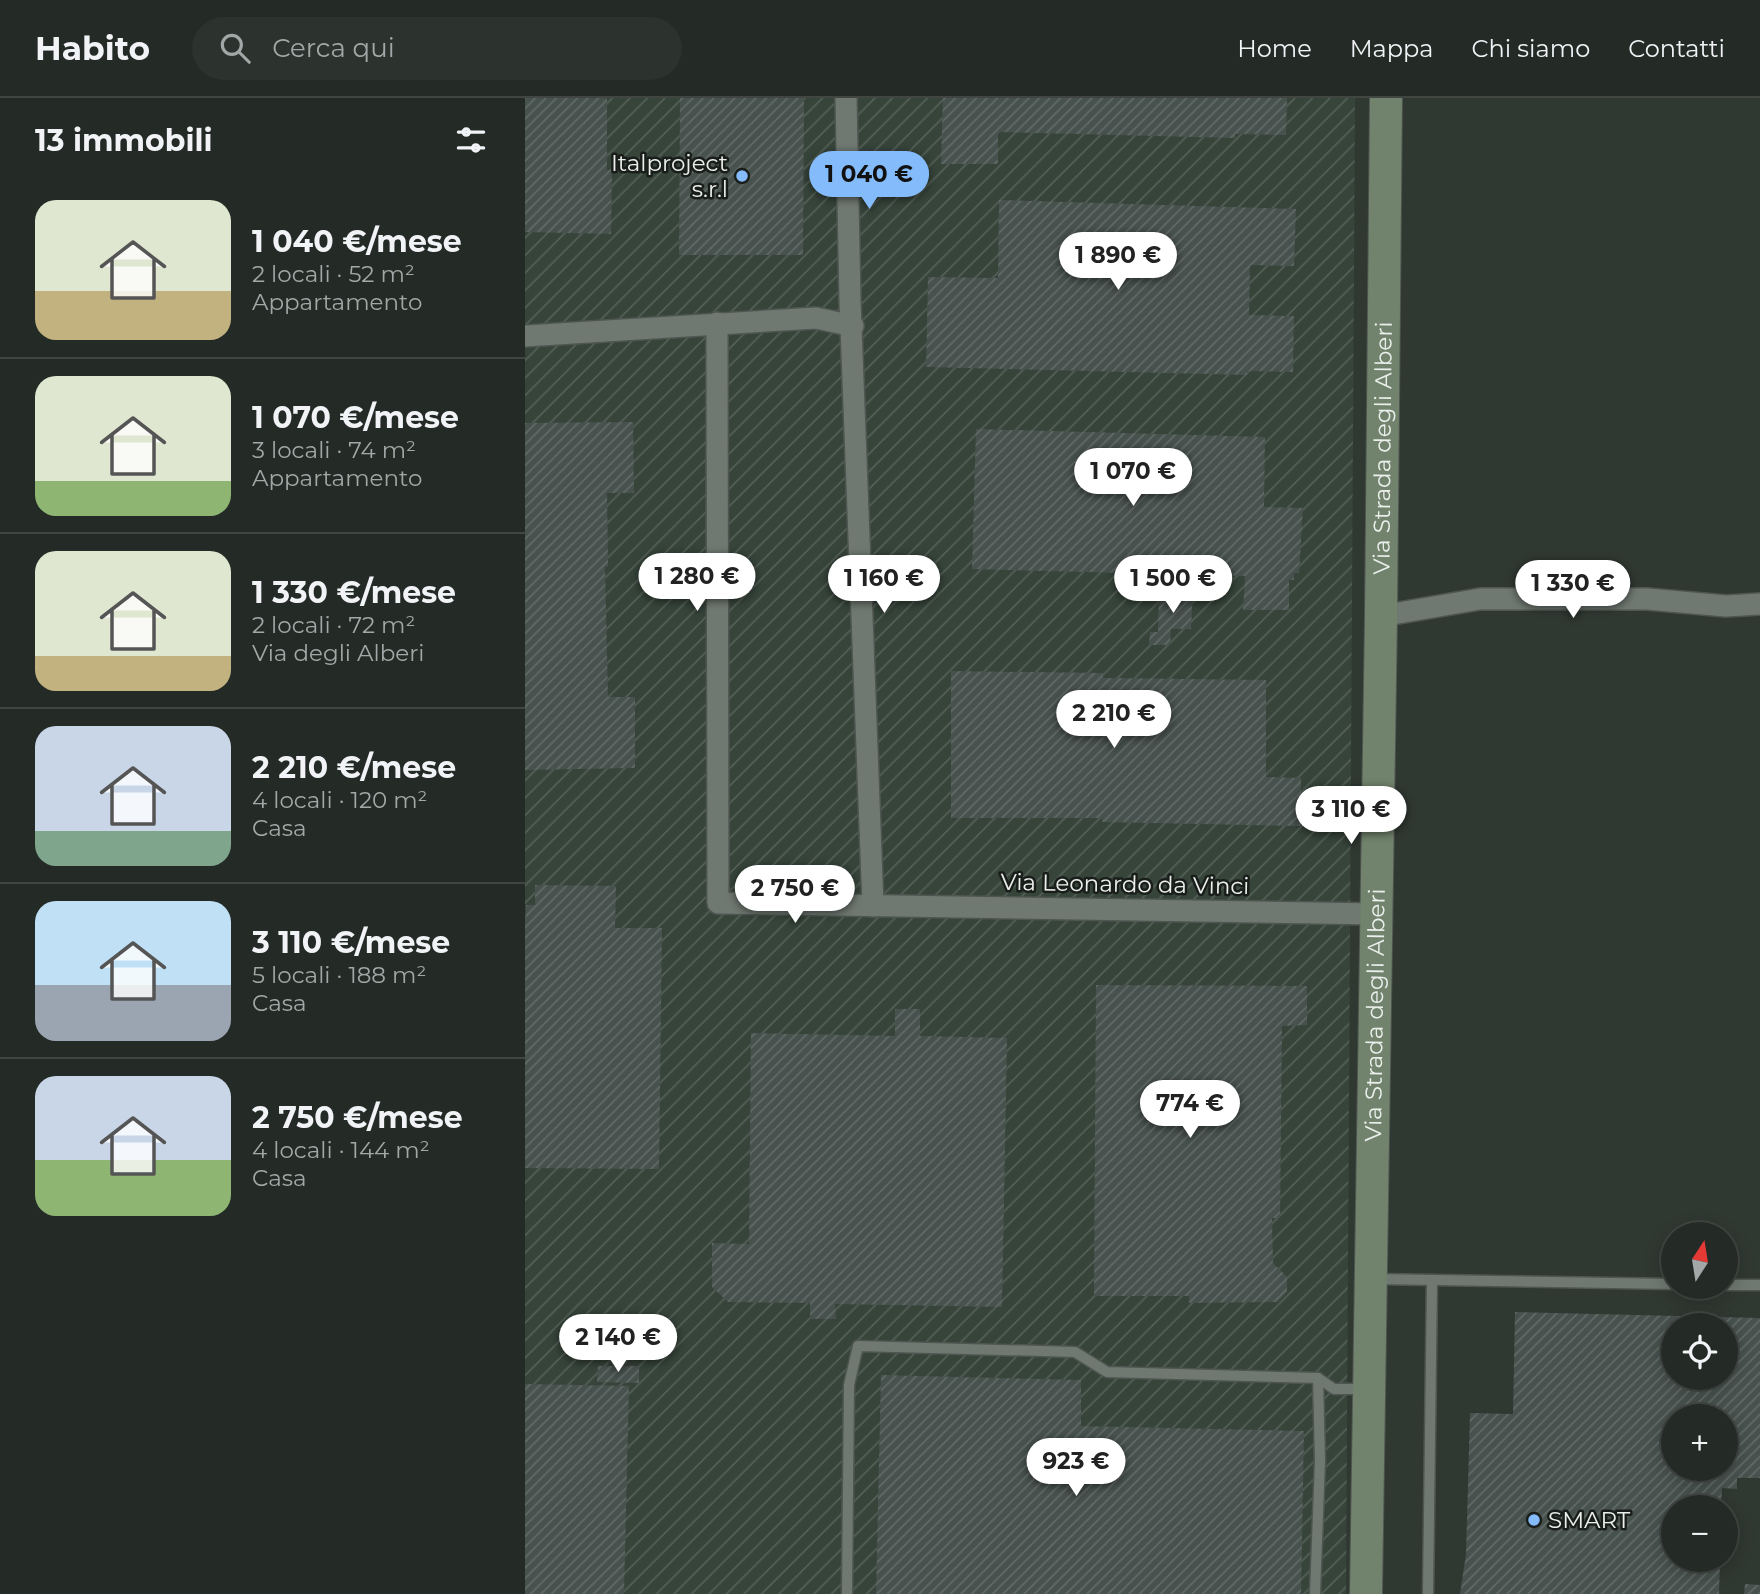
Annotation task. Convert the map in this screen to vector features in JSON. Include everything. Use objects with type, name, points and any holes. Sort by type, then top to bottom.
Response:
[{"type":"main road","name":"Via Strada degli Alberi","points":[[1366,1594],[1386,98]]},
{"type":"street","points":[[846,98],[873,906]]},
{"type":"street","points":[[525,336],[815,318],[853,326]]},
{"type":"street","name":"Via Leonardo da Vinci","points":[[717,323],[718,903],[1376,914]]},
{"type":"street","points":[[1381,616],[1480,599],[1647,599],[1726,606],[1760,604]]},
{"type":"lane","points":[[1371,1279],[1661,1284]]},
{"type":"lane","points":[[1428,1594],[1432,1280]]},
{"type":"lane","points":[[1738,1284],[1760,1285]]},
{"type":"lane","points":[[847,1594],[849,1385],[859,1346],[1075,1352],[1107,1372],[1318,1378],[1335,1389],[1368,1389]]},
{"type":"lane","points":[[1315,1594],[1320,1461],[1318,1378]]},
{"type":"shaded area","points":[[525,98],[1355,98],[1346,1594],[525,1594]]},
{"type":"building","points":[[525,98],[607,98],[607,170],[612,170],[611,234],[525,232]]},
{"type":"building","name":"Italproject s.r.l","points":[[680,98],[804,98],[803,255],[679,255]]},
{"type":"building","points":[[943,98],[1287,98],[1286,135],[1235,134],[1235,138],[998,132],[998,164],[941,164]]},
{"type":"building","points":[[999,200],[1296,209],[1294,266],[1250,265],[1249,315],[1294,316],[1293,372],[1247,371],[1247,375],[926,367],[928,277],[998,278]]},
{"type":"building","points":[[633,422],[634,493],[607,493],[608,567],[605,566],[608,697],[635,697],[635,768],[525,770],[525,423]]},
{"type":"building","points":[[976,429],[1265,437],[1264,507],[1303,508],[1299,573],[1294,573],[1294,580],[1289,580],[1289,610],[1243,610],[1245,576],[972,569]]},
{"type":"building","points":[[1172,587],[1193,588],[1191,629],[1171,629],[1170,645],[1149,645],[1150,632],[1158,632],[1159,594],[1172,594]]},
{"type":"building","points":[[951,671],[1103,673],[1103,678],[1266,680],[1266,777],[1301,778],[1301,826],[1102,822],[1102,818],[951,818]]},
{"type":"building","points":[[535,885],[616,886],[615,928],[662,928],[659,1169],[525,1168],[525,927],[526,905],[535,905]]},
{"type":"building","points":[[1096,985],[1307,986],[1307,1025],[1282,1026],[1280,1218],[1272,1218],[1273,1263],[1287,1277],[1287,1292],[1277,1302],[1189,1303],[1189,1296],[1094,1296]]},
{"type":"building","points":[[895,1009],[920,1009],[920,1036],[1007,1038],[1002,1307],[835,1304],[836,1319],[810,1319],[810,1303],[728,1302],[712,1287],[712,1243],[749,1244],[751,1033],[895,1036]]},
{"type":"building","points":[[1515,1312],[1661,1316],[1661,1390],[1738,1390],[1738,1317],[1760,1318],[1760,1478],[1738,1478],[1738,1404],[1661,1404],[1661,1481],[1737,1481],[1737,1489],[1722,1488],[1722,1495],[1661,1495],[1661,1572],[1720,1572],[1719,1594],[1460,1594],[1466,1554],[1470,1413],[1513,1414]]},
{"type":"building","points":[[598,1366],[639,1366],[639,1383],[597,1382]]},
{"type":"building","points":[[881,1375],[1081,1380],[1081,1426],[1304,1431],[1301,1594],[876,1594]]},
{"type":"building","points":[[525,1384],[629,1386],[624,1594],[525,1594]]},
{"type":"building","points":[[1745,1584],[1760,1585],[1760,1594],[1744,1594]]},
{"type":"place","name":"Italproject s.r.l","points":[[742,176]]},
{"type":"place","name":"SMART","points":[[1534,1520]]}]
